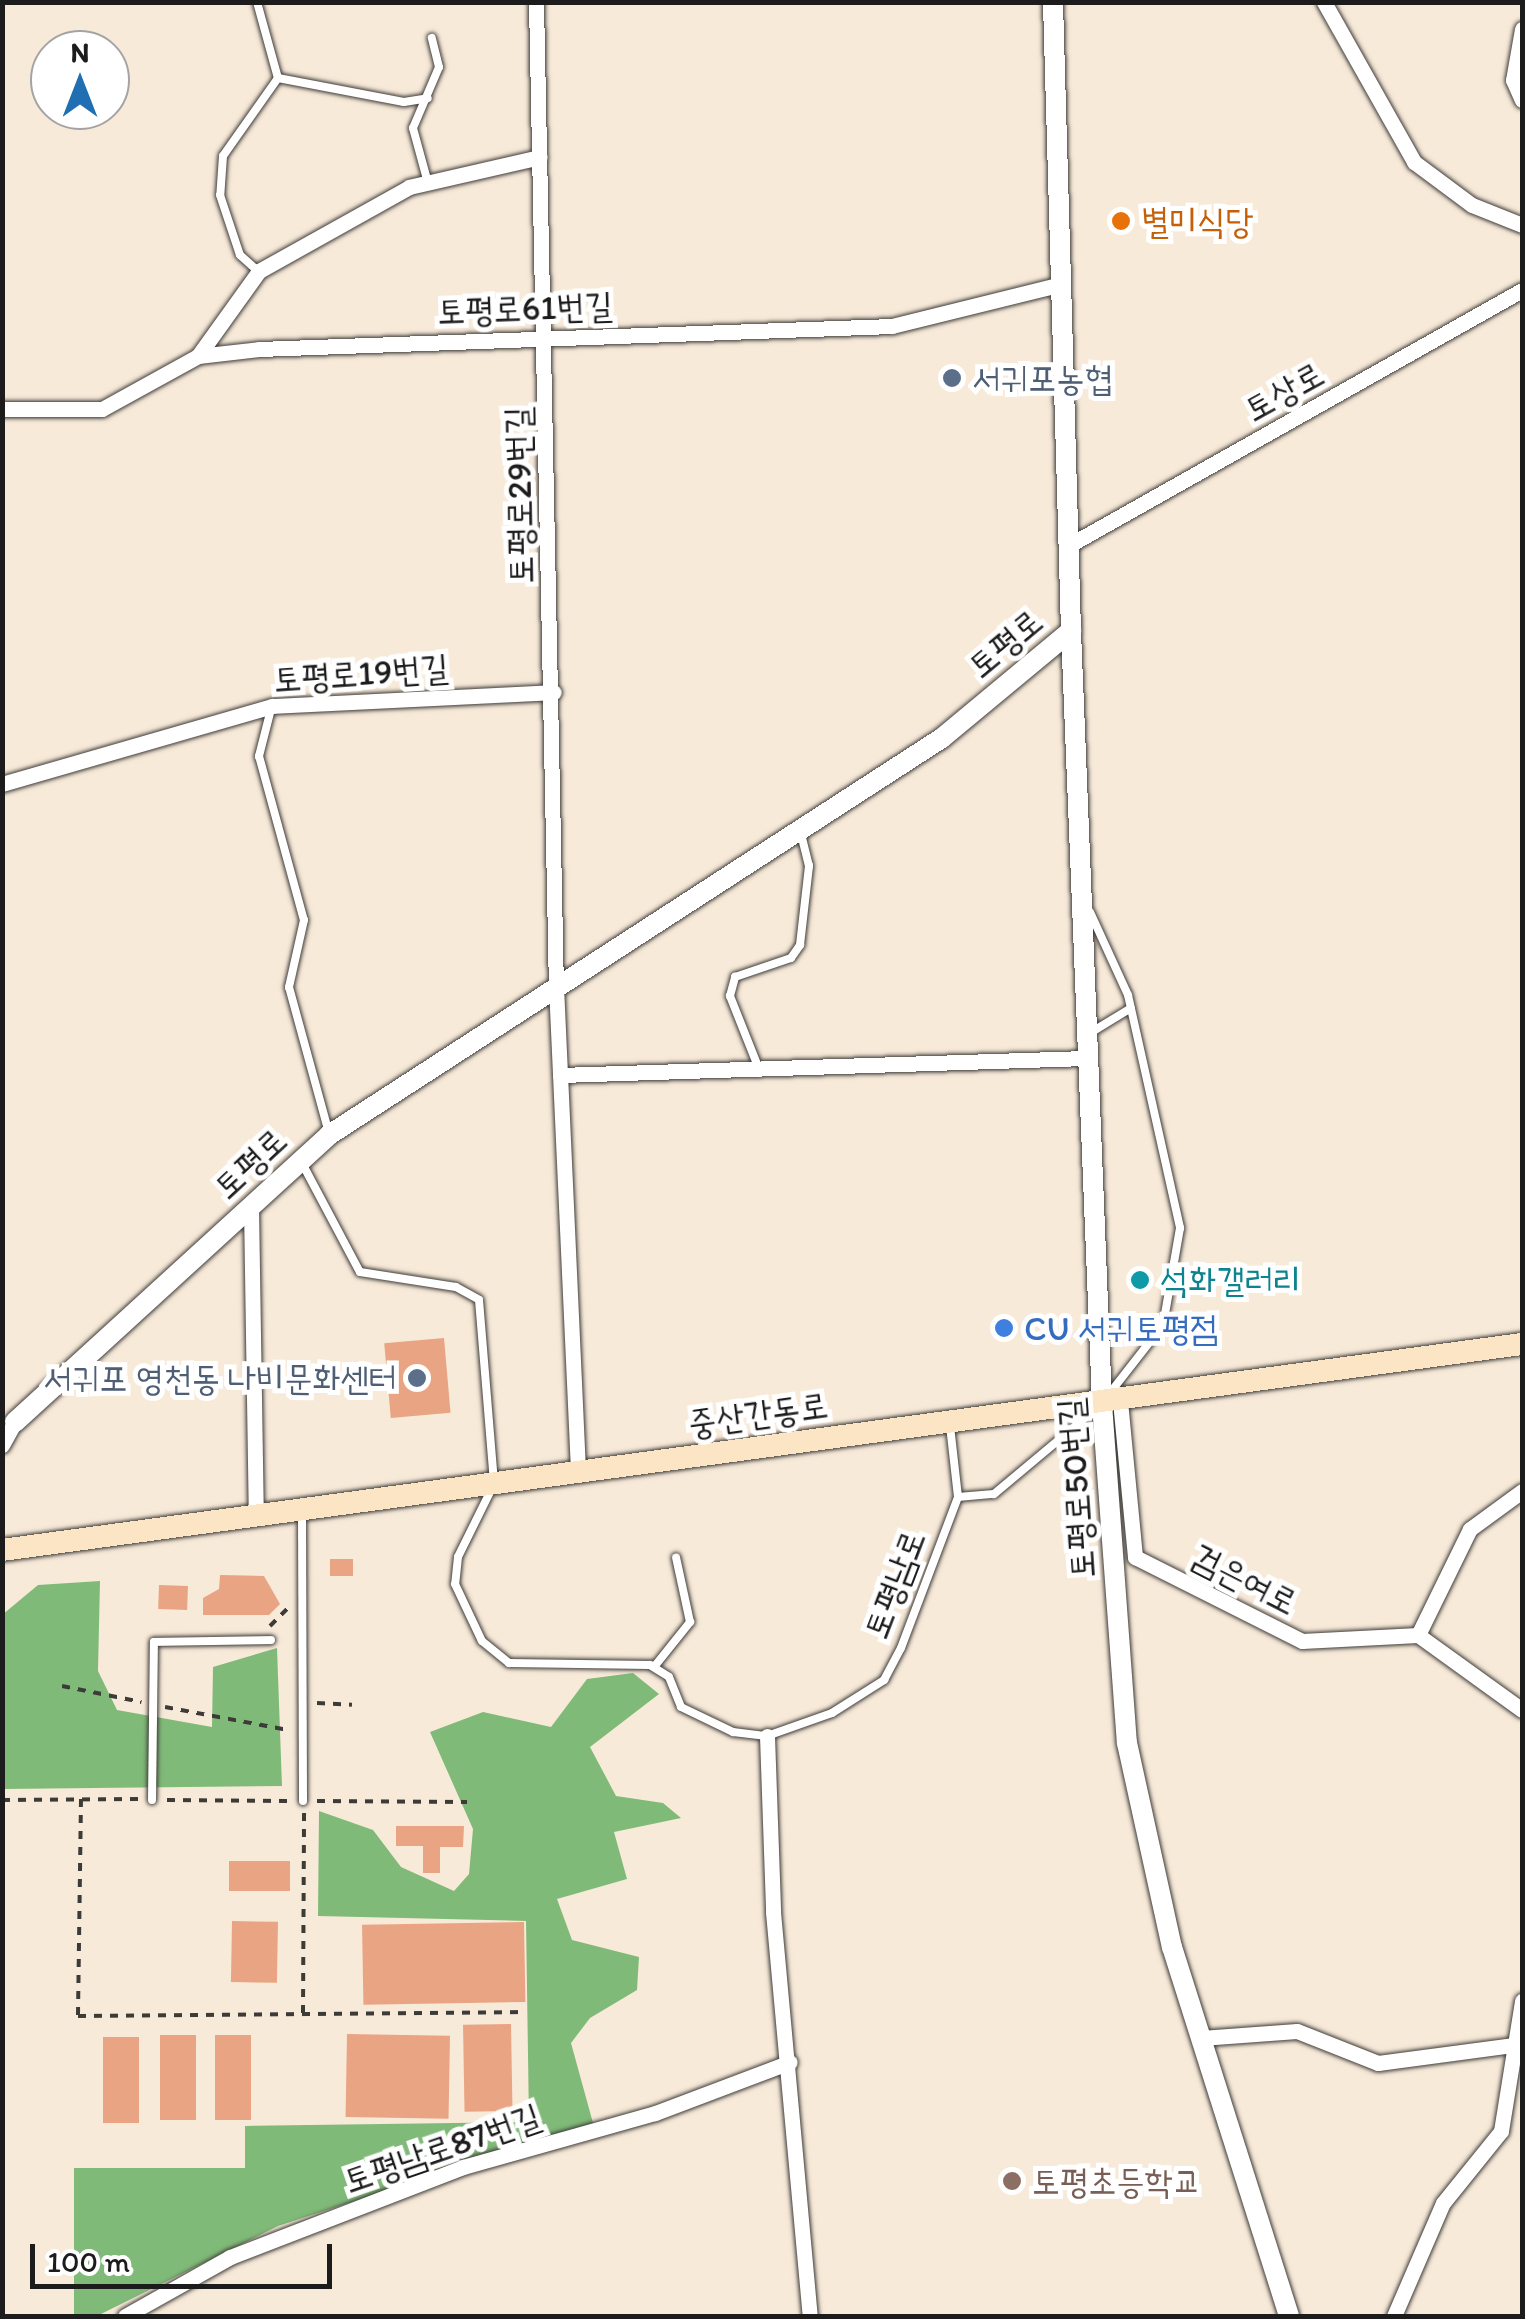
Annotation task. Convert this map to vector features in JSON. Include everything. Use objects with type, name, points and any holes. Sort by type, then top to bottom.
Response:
[{"type":"main road","name":"중산간동로","points":[[2,1550],[1111,1403],[1522,1344]]},
{"type":"street","name":"토평로29번길","points":[[536,2],[554,692],[556,986]]},
{"type":"street","name":"토평로","points":[[9,1426],[329,1134],[942,738],[1072,631],[1052,2]]},
{"type":"street","points":[[1324,2],[1414,162],[1472,206],[1522,225]]},
{"type":"street","points":[[1522,29],[1513,80],[1522,100]]},
{"type":"street","points":[[198,356],[258,271],[428,183],[540,157]]},
{"type":"street","name":"토평로61번길","points":[[2,410],[102,409],[198,356],[545,337],[892,326],[1058,285]]},
{"type":"street","name":"토상로","points":[[1072,543],[1522,290]]},
{"type":"street","name":"토평로50번길","points":[[1072,631],[1087,1058],[1111,1403],[1127,1743],[1201,2038],[1290,2316]]},
{"type":"street","name":"토평로19번길","points":[[2,784],[272,706],[554,692]]},
{"type":"street","points":[[556,986],[578,1474]]},
{"type":"street","points":[[560,1075],[1087,1058]]},
{"type":"street","points":[[251,1207],[256,1515]]},
{"type":"street","name":"검은여로","points":[[1111,1403],[1135,1557],[1302,1642],[1418,1635]]},
{"type":"street","points":[[2,1445],[9,1426]]},
{"type":"street","points":[[1522,1491],[1470,1529],[1418,1635],[1522,1710]]},
{"type":"street","points":[[767,1736],[810,2316]]},
{"type":"street","points":[[1394,2316],[1442,2203],[1502,2131],[1520,2044],[1522,2001]]},
{"type":"street","points":[[1201,2038],[1297,2031],[1378,2063],[1520,2044]]},
{"type":"street","name":"토평남로87번길","points":[[124,2316],[230,2257],[462,2167],[655,2114],[790,2062]]},
{"type":"lane","points":[[258,2],[278,78]]},
{"type":"lane","points":[[428,183],[413,128],[440,67],[432,38]]},
{"type":"lane","points":[[278,78],[404,102],[428,98]]},
{"type":"lane","points":[[258,271],[240,255],[220,195],[222,156],[278,78]]},
{"type":"lane","points":[[272,706],[259,756],[304,920],[289,987],[329,1134]]},
{"type":"lane","points":[[759,1069],[730,996],[736,977],[791,958],[800,945],[810,866],[800,828]]},
{"type":"lane","name":"토평남로","points":[[958,1498],[994,1494],[1111,1403],[1162,1325],[1180,1228],[1131,1008],[1080,890]]},
{"type":"lane","points":[[1087,1058],[1097,1022],[1131,1008]]},
{"type":"lane","points":[[300,1162],[360,1272],[456,1287],[479,1300],[494,1484],[458,1557],[455,1584],[482,1642],[531,1668],[654,1667],[669,1677],[680,1707],[706,1722],[767,1736]]},
{"type":"lane","name":"토평남로","points":[[767,1736],[884,1680],[958,1498],[949,1424]]},
{"type":"lane","points":[[302,1509],[303,1801]]},
{"type":"lane","points":[[654,1667],[690,1622],[676,1557]]},
{"type":"lane","points":[[152,1800],[154,1642],[271,1640]]},
{"type":"path","points":[[271,1640],[283,1610],[302,1609]]},
{"type":"path","points":[[62,1686],[303,1733]]},
{"type":"path","points":[[302,1702],[352,1706]]},
{"type":"path","points":[[81,1799],[78,2016],[524,2012]]},
{"type":"path","points":[[2,1800],[467,1802]]},
{"type":"path","points":[[303,1801],[303,2013]]},
{"type":"green space","points":[[100,1581],[98,1671],[117,1710],[212,1727],[213,1667],[277,1648],[282,1786],[3,1789],[2,1615],[38,1585]]},
{"type":"green space","points":[[633,1673],[659,1694],[590,1747],[616,1796],[663,1803],[681,1818],[614,1832],[627,1879],[557,1899],[572,1940],[639,1957],[637,1990],[590,2018],[571,2043],[593,2123],[278,2226],[97,2316],[74,2316],[74,2168],[245,2168],[245,2126],[529,2122],[526,1921],[318,1916],[319,1811],[373,1830],[401,1867],[454,1891],[469,1874],[473,1829],[430,1732],[483,1712],[551,1727],[587,1679]]},
{"type":"building","name":"서귀포 영천동 나비문화센터","points":[[444,1338],[451,1413],[391,1418],[384,1343]]},
{"type":"building","points":[[330,1559],[353,1559],[353,1576],[330,1576]]},
{"type":"building","points":[[220,1575],[264,1576],[280,1604],[269,1615],[203,1615],[203,1598],[219,1589]]},
{"type":"building","points":[[159,1585],[188,1586],[187,1610],[158,1609]]},
{"type":"building","points":[[396,1826],[464,1826],[463,1847],[440,1847],[440,1873],[423,1873],[423,1846],[396,1846]]},
{"type":"building","points":[[229,1861],[290,1861],[290,1891],[229,1891]]},
{"type":"building","points":[[232,1921],[278,1922],[277,1983],[231,1982]]},
{"type":"building","points":[[524,1922],[525,2002],[363,2005],[362,1925]]},
{"type":"building","points":[[511,2024],[513,2111],[465,2112],[463,2025]]},
{"type":"building","points":[[347,2034],[450,2036],[449,2119],[346,2117]]},
{"type":"building","points":[[160,2035],[196,2035],[196,2120],[160,2120]]},
{"type":"building","points":[[215,2035],[251,2035],[251,2120],[215,2120]]},
{"type":"building","points":[[103,2037],[139,2037],[139,2123],[103,2123]]},
{"type":"place","name":"별미식당","points":[[1121,221]]},
{"type":"place","name":"서귀포농협","points":[[952,378]]},
{"type":"place","name":"석화갤러리","points":[[1140,1280]]},
{"type":"place","name":"CU 서귀토평점","points":[[1004,1328]]},
{"type":"place","name":"서귀포 영천동 나비문화센터","points":[[417,1378]]},
{"type":"place","name":"토평초등학교","points":[[1012,2181]]}]
